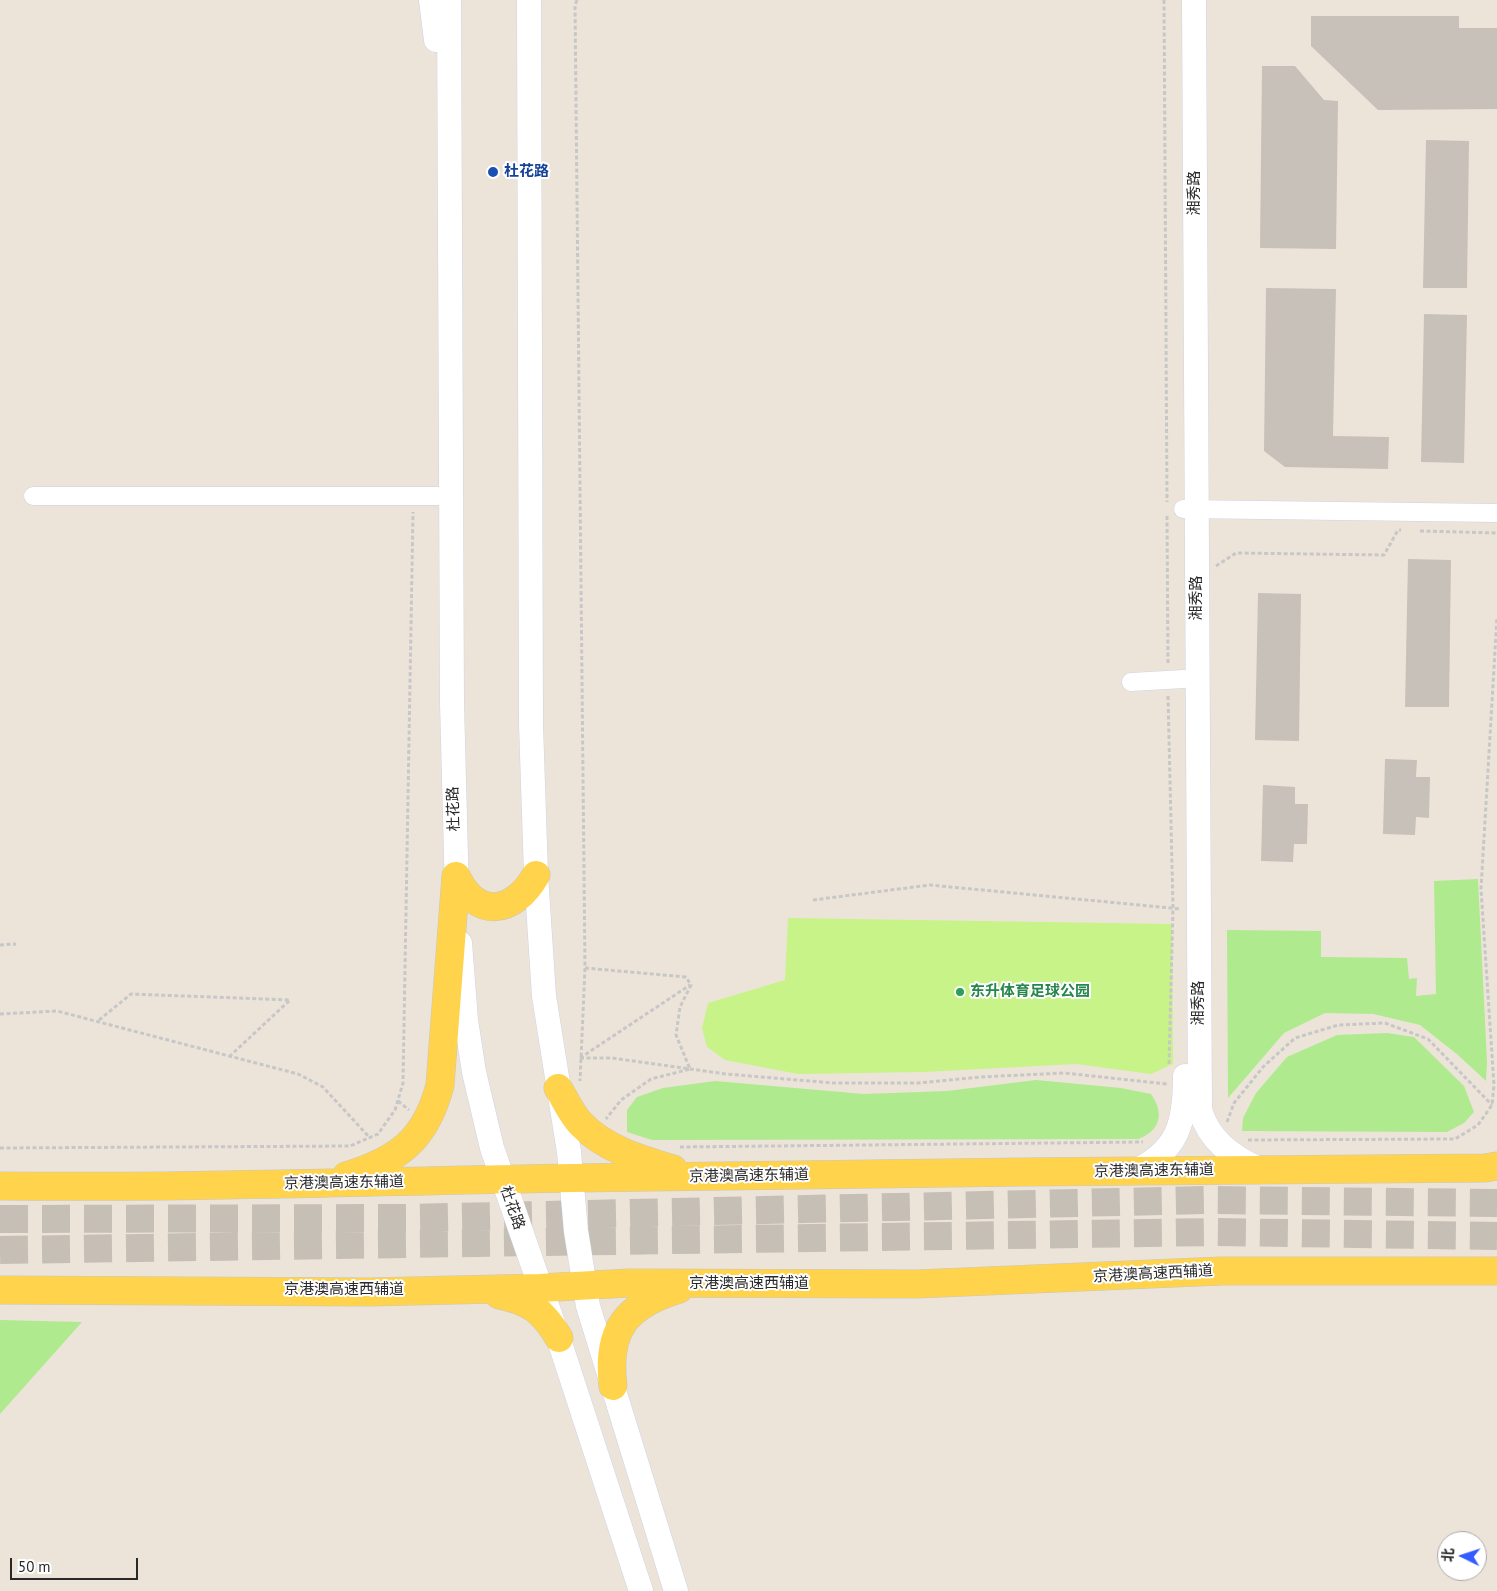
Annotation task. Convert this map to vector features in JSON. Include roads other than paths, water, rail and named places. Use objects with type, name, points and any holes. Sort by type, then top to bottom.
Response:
[{"type":"main road","points":[[456,876],[471,900],[483,906],[494,907],[508,904],[519,898],[536,875]]},
{"type":"main road","points":[[316,1184],[386,1162],[414,1139],[434,1109],[441,1076],[456,876]]},
{"type":"main road","points":[[570,1086],[580,1123],[614,1148],[657,1164],[706,1177]]},
{"type":"main road","name":"京港澳高速东辅道","points":[[0,1186],[316,1184],[572,1178],[1485,1168],[1497,1166]]},
{"type":"main road","name":"京港澳高速西辅道","points":[[0,1290],[368,1292],[540,1288],[583,1285],[917,1284],[1221,1271],[1497,1271]]},
{"type":"main road","points":[[613,1386],[611,1368],[615,1338],[630,1314],[639,1306],[652,1299],[700,1284]]},
{"type":"main road","points":[[460,1290],[502,1295],[527,1303],[548,1320],[559,1338]]},
{"type":"street","points":[[431,0],[436,30],[441,116],[450,150]]},
{"type":"street","name":"杜花路","points":[[449,0],[452,742],[456,876],[466,1010],[474,1072],[492,1148],[559,1338],[641,1591]]},
{"type":"street","points":[[529,0],[531,724],[536,875],[544,996],[570,1086],[572,1178],[583,1285],[593,1325],[676,1591]]},
{"type":"street","points":[[529,133],[537,26],[545,0]]},
{"type":"street","name":"湘秀路","points":[[1180,0],[1200,1110],[1205,1125],[1216,1140],[1240,1160],[1259,1169]]},
{"type":"street","name":"湘秀路","points":[[1133,1172],[1168,1150],[1182,1120],[1172,1084],[1179,909],[1176,679],[1190,509],[1194,0]]},
{"type":"street","points":[[33,496],[451,496]]},
{"type":"street","points":[[1190,509],[1497,513]]},
{"type":"street","points":[[1131,682],[1176,679]]},
{"type":"tunnel","points":[[0,1219],[408,1218],[1208,1200],[1497,1203]]},
{"type":"tunnel","points":[[0,1250],[1216,1232],[1497,1236]]},
{"type":"place","name":"杜花路","points":[[493,172]]},
{"type":"place","name":"东升体育足球公园","points":[[960,992]]}]
